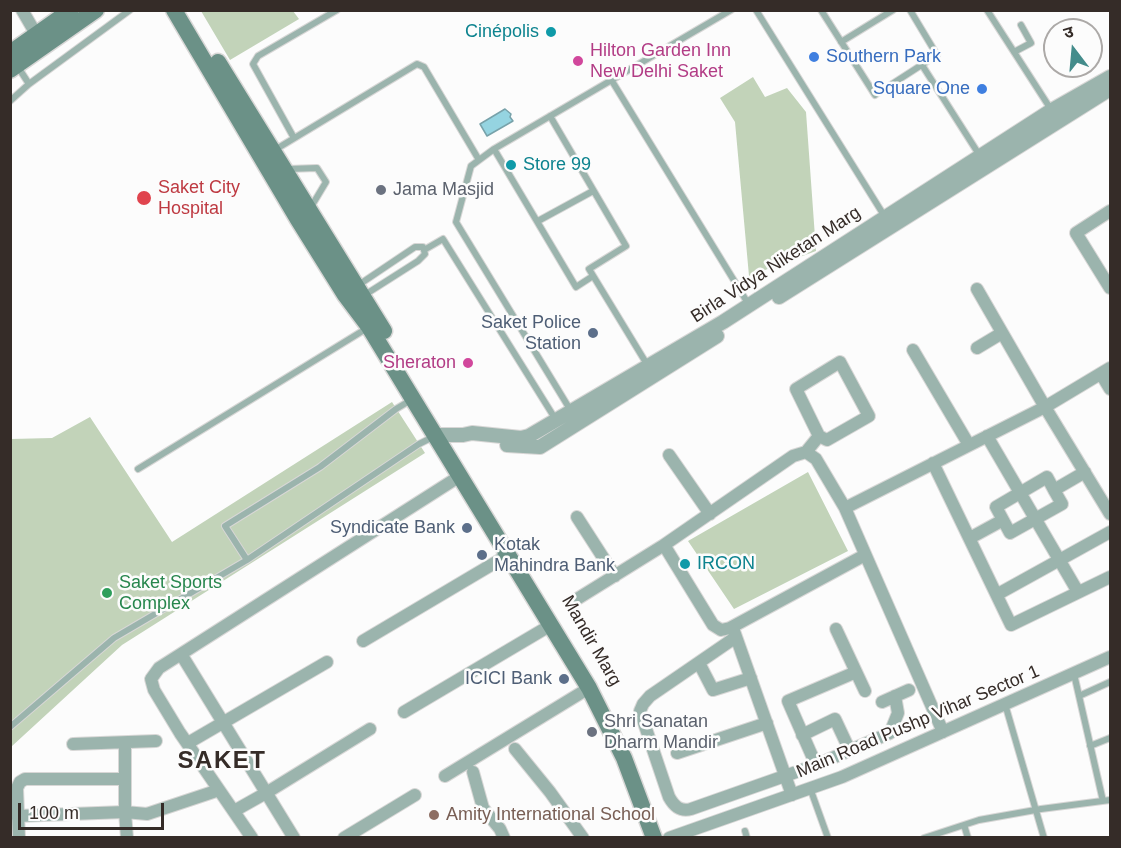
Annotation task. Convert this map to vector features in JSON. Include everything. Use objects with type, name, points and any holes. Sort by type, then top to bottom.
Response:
[{"type":"main road","points":[[13,63],[36,34],[71,10]]},
{"type":"main road","points":[[13,63],[96,10]]},
{"type":"main road","points":[[174,10],[195,35],[285,170],[355,293],[369,327],[413,399],[448,435]]},
{"type":"main road","points":[[186,10],[195,35],[355,293],[448,435],[454,456],[464,473]]},
{"type":"main road","name":"Mandir Marg","points":[[464,473],[508,555],[589,688],[624,758],[654,837]]},
{"type":"main road","name":"Mandir Marg","points":[[464,473],[635,754],[664,837]]},
{"type":"street","points":[[22,10],[36,34]]},
{"type":"street","name":"Birla Vidya Niketan Marg","points":[[889,222],[980,156],[1055,116],[1110,77]]},
{"type":"street","points":[[448,435],[471,442],[540,447],[651,371],[1055,116],[1110,89]]},
{"type":"street","points":[[1110,211],[1076,233],[1110,288]]},
{"type":"street","points":[[977,289],[1110,514]]},
{"type":"street","points":[[977,348],[1002,333]]},
{"type":"street","points":[[913,350],[969,445]]},
{"type":"street","points":[[840,362],[869,416],[827,440],[819,436],[796,389],[840,362]]},
{"type":"street","points":[[448,435],[472,433],[521,438],[651,371]]},
{"type":"street","points":[[845,508],[1045,407],[1106,371],[1110,390]]},
{"type":"street","points":[[578,600],[664,545],[793,456],[806,452],[819,436]]},
{"type":"street","points":[[987,436],[1078,592]]},
{"type":"street","points":[[806,452],[816,459],[845,508],[944,732]]},
{"type":"street","points":[[669,455],[710,514]]},
{"type":"street","points":[[933,464],[998,594],[1011,625],[1110,576]]},
{"type":"street","points":[[1054,490],[1085,472]]},
{"type":"street","points":[[252,837],[180,733],[154,690],[151,679],[159,668],[464,473]]},
{"type":"street","points":[[1047,477],[1062,504],[1010,533],[996,507],[1020,493],[1047,477]]},
{"type":"street","points":[[577,517],[615,576]]},
{"type":"street","points":[[970,538],[1003,520]]},
{"type":"street","points":[[998,594],[1110,532]]},
{"type":"street","points":[[664,545],[713,625],[721,630],[735,632]]},
{"type":"street","points":[[363,641],[508,555]]},
{"type":"street","points":[[866,555],[735,632],[699,663],[650,696],[640,711],[669,797],[680,809],[691,809],[786,777],[890,733],[898,713],[895,696]]},
{"type":"street","points":[[404,712],[551,625]]},
{"type":"street","points":[[836,629],[866,691]]},
{"type":"street","points":[[735,632],[792,795]]},
{"type":"street","points":[[182,654],[294,837]]},
{"type":"street","name":"Main Road Pushp Vihar Sector 1","points":[[669,837],[842,777],[1110,657]]},
{"type":"street","points":[[188,743],[327,662]]},
{"type":"street","points":[[699,663],[713,690],[751,678]]},
{"type":"street","points":[[816,765],[788,701],[856,672]]},
{"type":"street","points":[[445,776],[589,688]]},
{"type":"street","points":[[882,702],[909,690]]},
{"type":"street","points":[[802,735],[835,719],[849,751]]},
{"type":"street","points":[[677,753],[767,723]]},
{"type":"street","points":[[234,811],[370,729]]},
{"type":"street","points":[[73,744],[156,741]]},
{"type":"street","points":[[125,743],[127,837]]},
{"type":"street","points":[[515,749],[583,837]]},
{"type":"street","points":[[473,772],[483,808],[504,837]]},
{"type":"street","points":[[19,837],[17,788],[25,779],[125,779]]},
{"type":"street","points":[[17,816],[125,812],[147,814],[219,790]]},
{"type":"street","points":[[344,837],[415,795]]},
{"type":"lane","points":[[10,101],[29,84],[130,10]]},
{"type":"lane","points":[[294,138],[253,64],[258,56],[337,10]]},
{"type":"lane","points":[[571,411],[456,222],[471,166],[494,149],[730,10]]},
{"type":"lane","points":[[756,10],[889,222]]},
{"type":"lane","points":[[821,10],[875,95],[937,55],[910,10]]},
{"type":"lane","points":[[841,42],[893,10]]},
{"type":"lane","points":[[987,10],[1055,116]]},
{"type":"lane","points":[[1014,52],[1032,43],[1021,24]]},
{"type":"lane","points":[[13,63],[29,84]]},
{"type":"lane","points":[[273,151],[417,64],[424,67],[479,160]]},
{"type":"lane","points":[[922,65],[980,156]]},
{"type":"lane","points":[[612,81],[752,308]]},
{"type":"lane","points":[[550,116],[626,246],[589,269],[651,371]]},
{"type":"lane","points":[[494,149],[576,286],[593,276]]},
{"type":"lane","points":[[285,170],[317,168],[326,182],[309,210]]},
{"type":"lane","points":[[538,221],[593,191]]},
{"type":"lane","points":[[424,250],[443,239],[556,420]]},
{"type":"lane","points":[[355,293],[414,247],[419,246],[424,250]]},
{"type":"lane","points":[[355,293],[418,261],[425,254],[424,250]]},
{"type":"lane","points":[[138,469],[369,327]]},
{"type":"lane","points":[[247,560],[225,526],[320,467],[396,409],[413,399]]},
{"type":"lane","points":[[10,727],[114,638],[247,560],[419,444],[448,435]]},
{"type":"lane","points":[[1074,674],[1103,801]]},
{"type":"lane","points":[[1079,696],[1110,682]]},
{"type":"lane","points":[[1005,704],[1038,809],[1044,837]]},
{"type":"lane","points":[[1090,746],[1110,738]]},
{"type":"lane","points":[[810,788],[828,837]]},
{"type":"lane","points":[[924,837],[979,820],[1038,809],[1110,800]]},
{"type":"lane","points":[[964,825],[968,837]]},
{"type":"green space","points":[[201,11],[293,11],[299,19],[230,60]]},
{"type":"green space","points":[[753,77],[765,97],[787,88],[806,112],[816,251],[749,276],[735,122],[720,98]]},
{"type":"green space","name":"Saket Sports Complex","points":[[392,402],[425,453],[122,645],[11,747],[11,439],[52,438],[90,417],[172,542]]},
{"type":"green space","points":[[808,472],[848,551],[734,609],[688,541]]},
{"type":"water","points":[[505,109],[511,114],[513,121],[487,136],[480,124]]},
{"type":"place","name":"Cinépolis","points":[[551,32]]},
{"type":"place","name":"Southern Park","points":[[814,57]]},
{"type":"place","name":"Hilton Garden Inn New Delhi Saket","points":[[578,61]]},
{"type":"place","name":"Square One","points":[[982,89]]},
{"type":"place","name":"Store 99","points":[[511,165]]},
{"type":"place","name":"Jama Masjid","points":[[381,190]]},
{"type":"place","name":"Saket City Hospital","points":[[144,198]]},
{"type":"place","name":"Saket Police Station","points":[[593,333]]},
{"type":"place","name":"Sheraton","points":[[468,363]]},
{"type":"place","name":"Syndicate Bank","points":[[467,528]]},
{"type":"place","name":"Kotak Mahindra Bank","points":[[482,555]]},
{"type":"place","name":"IRCON","points":[[685,564]]},
{"type":"place","name":"Saket Sports Complex","points":[[107,593]]},
{"type":"place","name":"ICICI Bank","points":[[564,679]]},
{"type":"place","name":"Shri Sanatan Dharm Mandir","points":[[592,732]]},
{"type":"place","name":"Amity International School","points":[[434,815]]},
{"type":"district","name":"SAKET","points":[[222,761]]}]
